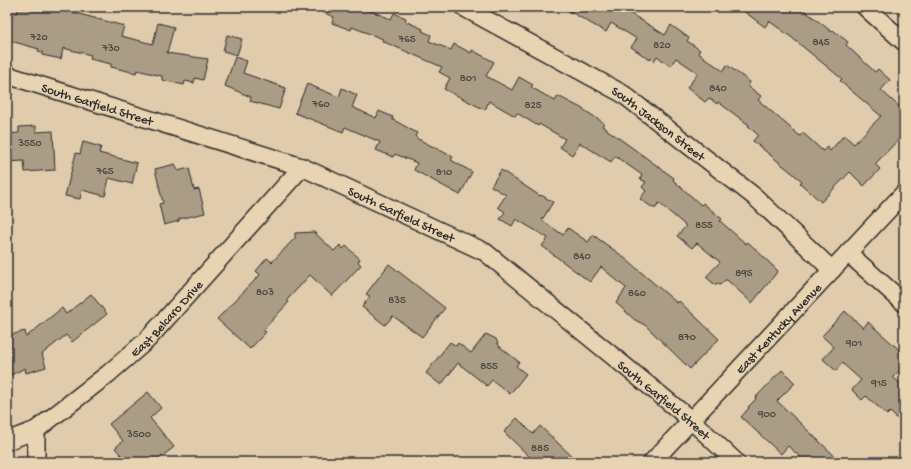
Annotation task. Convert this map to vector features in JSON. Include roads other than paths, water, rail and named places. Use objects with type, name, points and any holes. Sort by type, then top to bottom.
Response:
[{"type":"street","name":"South Jackson Street","points":[[463,7],[623,94],[755,197],[832,270]]},
{"type":"street","points":[[865,7],[881,19],[904,42]]},
{"type":"street","name":"South Garfield Street","points":[[7,76],[302,167],[485,252],[691,420],[736,462]]},
{"type":"street","name":"East Belcaro Drive","points":[[7,441],[36,430],[108,374],[147,340],[302,167]]},
{"type":"street","name":"East Kentucky Avenue","points":[[652,462],[904,193]]},
{"type":"street","points":[[848,253],[904,303]]},
{"type":"street","points":[[36,430],[36,462]]}]
